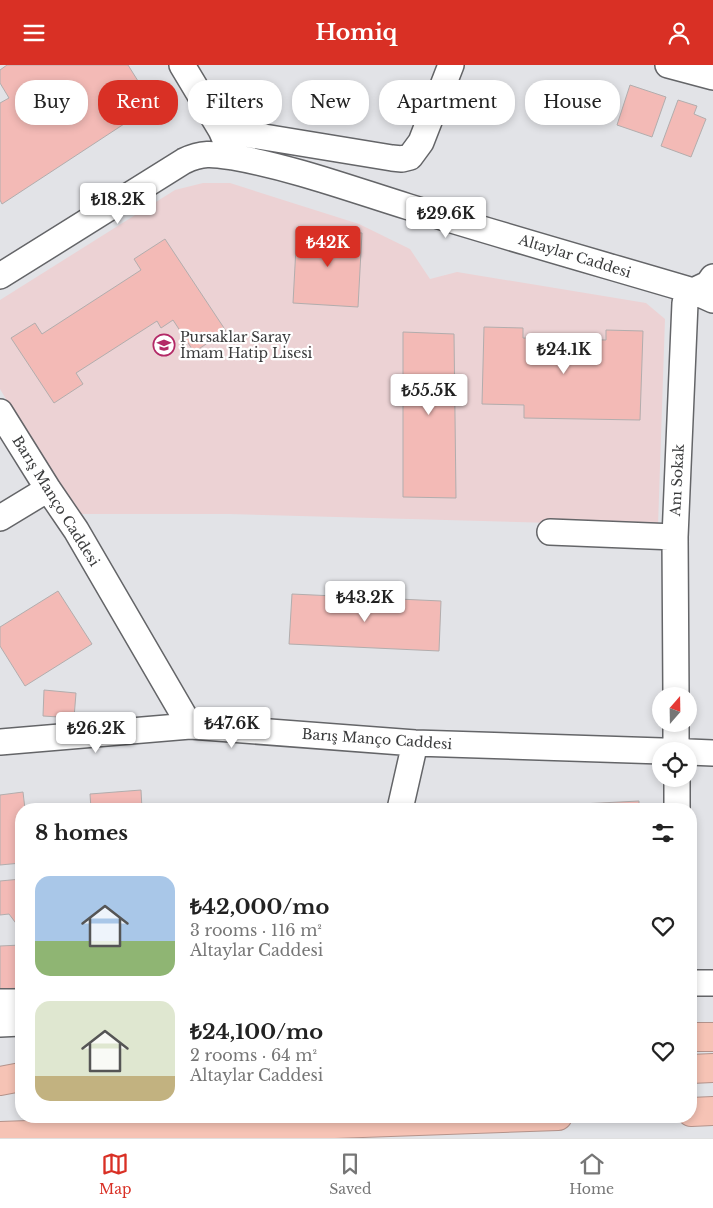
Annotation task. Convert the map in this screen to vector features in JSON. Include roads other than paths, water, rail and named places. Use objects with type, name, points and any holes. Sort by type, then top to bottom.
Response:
[{"type":"highway","points":[[697,1037],[713,1037]]},
{"type":"highway","points":[[697,1069],[713,1068]]},
{"type":"highway","points":[[0,1081],[15,1078]]},
{"type":"highway","points":[[0,1086],[15,1085]]},
{"type":"highway","points":[[697,1112],[713,1111]]},
{"type":"highway","points":[[0,1135],[352,1123]]},
{"type":"street","points":[[182,65],[221,130],[234,157]]},
{"type":"street","points":[[221,130],[402,159],[410,157],[421,142],[451,65]]},
{"type":"street","points":[[668,65],[713,77]]},
{"type":"street","name":"Altaylar Caddesi","points":[[0,275],[184,161],[198,155],[211,153],[265,163],[319,178],[703,296]]},
{"type":"street","points":[[703,296],[713,277]]},
{"type":"street","name":"Anı Sokak","points":[[676,687],[675,537],[686,303],[703,296]]},
{"type":"street","name":"Barış Manço Caddesi","points":[[0,411],[48,489],[76,530],[190,726],[415,743],[652,751]]},
{"type":"street","points":[[0,518],[48,489]]},
{"type":"street","points":[[550,532],[675,537]]},
{"type":"street","points":[[0,742],[190,726]]},
{"type":"street","points":[[401,803],[415,743]]},
{"type":"street","points":[[697,752],[713,753]]},
{"type":"street","points":[[677,787],[678,803]]},
{"type":"street","points":[[697,983],[713,983]]},
{"type":"street","points":[[0,1002],[15,1002]]},
{"type":"street","points":[[0,1024],[15,1023]]},
{"type":"place","name":"Pursaklar Saray İmam Hatip Lisesi","points":[[164,345]]}]
